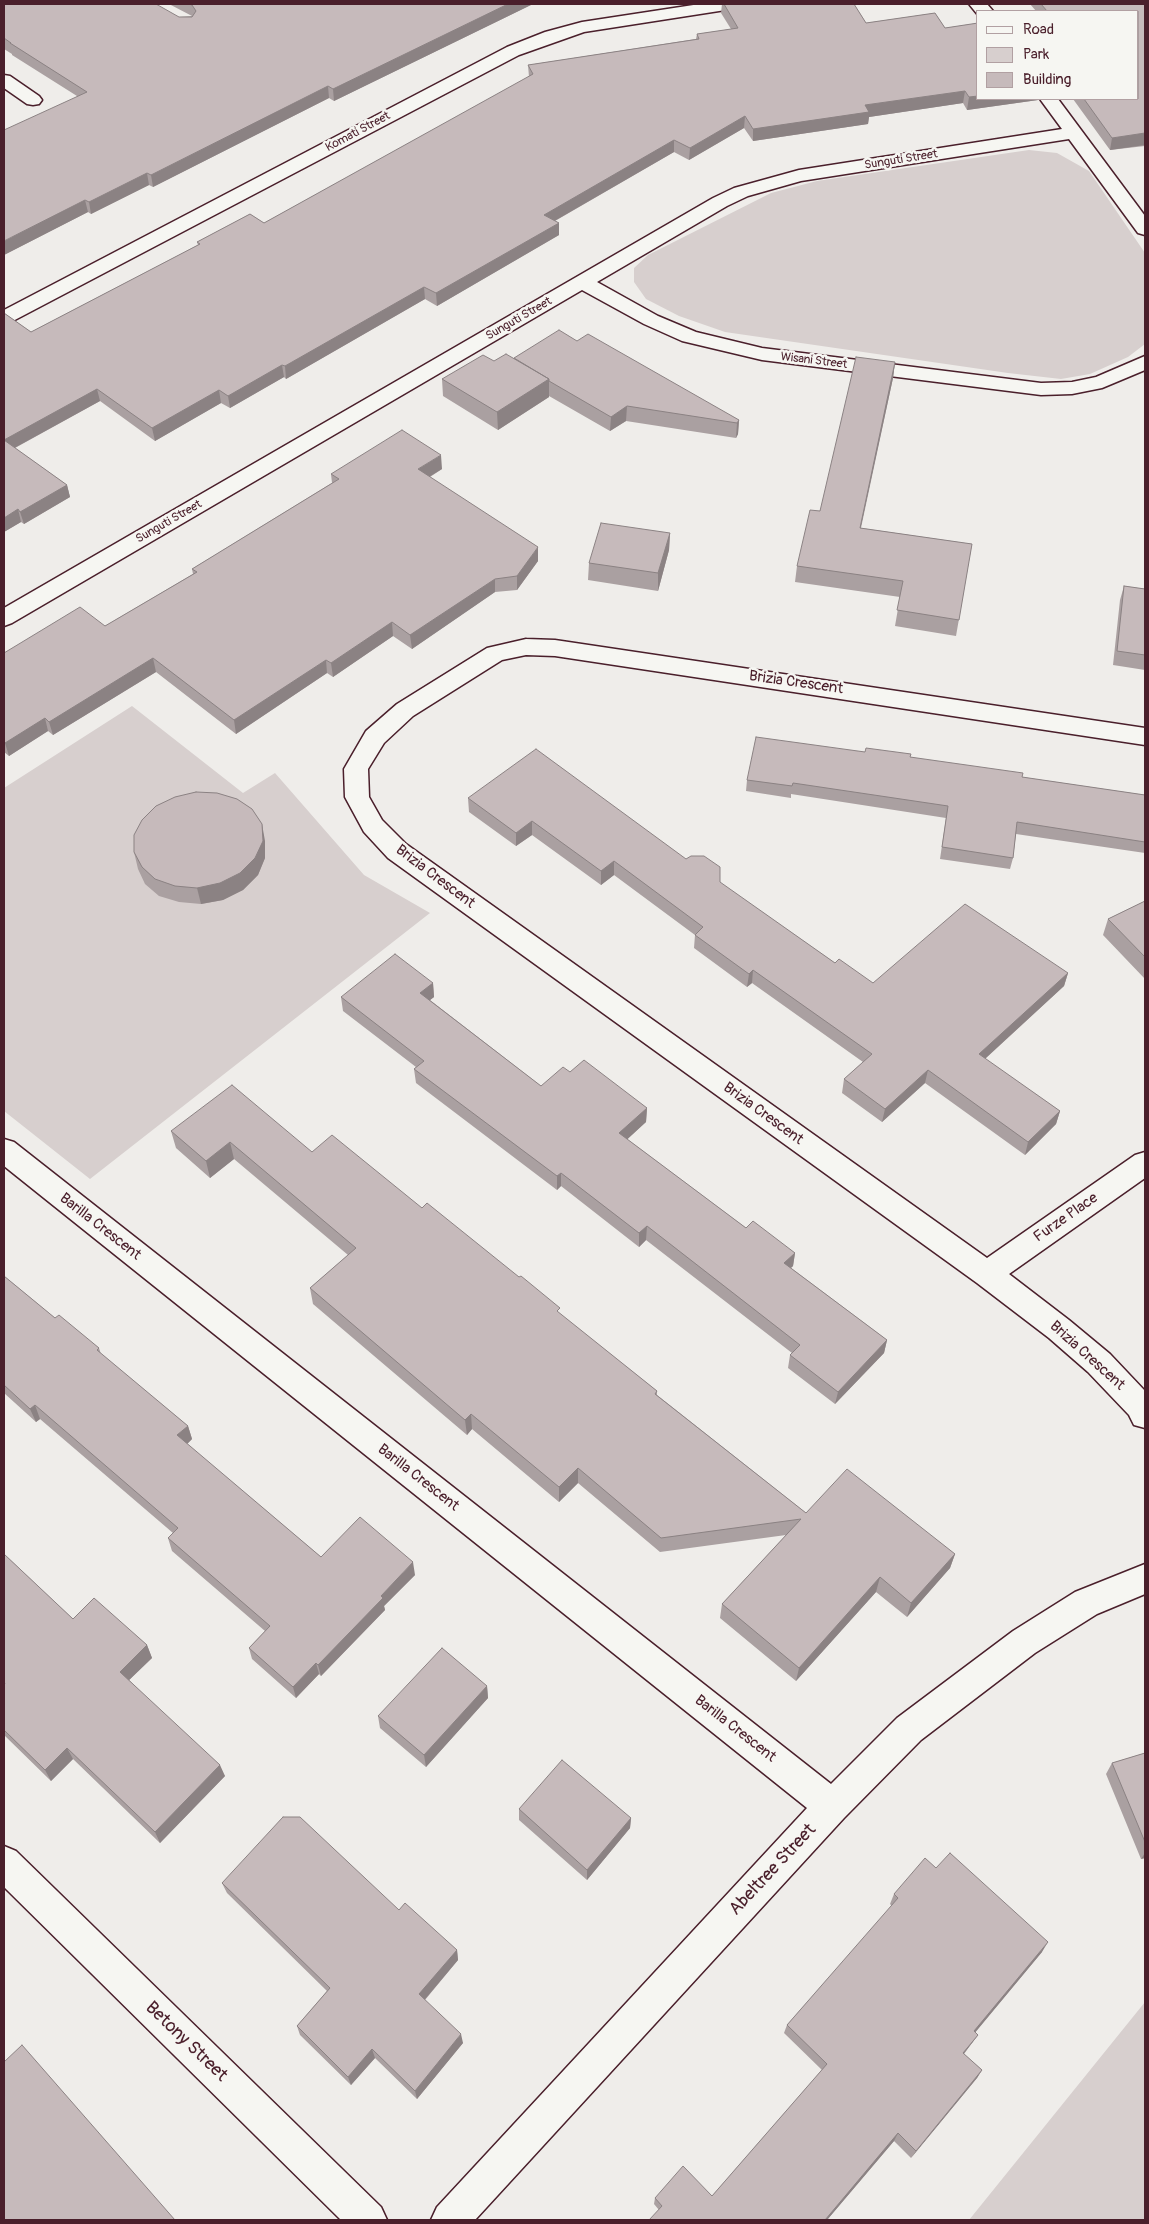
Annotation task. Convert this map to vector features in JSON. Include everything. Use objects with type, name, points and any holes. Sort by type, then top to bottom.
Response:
[{"type":"street","name":"Komati Street","points":[[4,318],[513,51],[551,36],[582,27],[732,4]]},
{"type":"street","points":[[4,80],[33,100]]},
{"type":"street","points":[[1051,100],[1145,229]]},
{"type":"street","name":"Sunguti Street","points":[[4,618],[582,282],[741,192],[799,176],[1075,133]]},
{"type":"street","name":"Wisani Street","points":[[582,282],[651,320],[689,336],[762,354],[1041,389],[1072,388],[1102,382],[1145,362]]},
{"type":"street","name":"Brizia Crescent","points":[[1145,736],[565,649],[526,647],[495,654],[405,710],[375,737],[356,769],[357,797],[373,826],[397,851],[987,1274],[1059,1329],[1099,1364],[1140,1406],[1145,1415]]},
{"type":"street","name":"Barilla Crescent","points":[[4,1150],[832,1806]]},
{"type":"street","name":"Furze Place","points":[[987,1274],[1145,1163]]},
{"type":"street","name":"Abeltree Street","points":[[450,2220],[832,1806],[909,1730],[1024,1642],[1086,1603],[1145,1579]]},
{"type":"street","name":"Betony Street","points":[[4,1863],[368,2220]]},
{"type":"green space","points":[[1029,150],[1057,153],[1089,171],[1145,253],[1145,344],[1128,357],[1090,374],[1061,379],[1008,373],[725,332],[679,316],[646,299],[634,282],[634,268],[648,255],[771,193],[817,181]]},
{"type":"green space","points":[[132,706],[243,793],[275,773],[364,875],[430,913],[90,1179],[4,1111],[4,788]]},
{"type":"green space","points":[[1145,2002],[1145,2220],[969,2220]]},
{"type":"building","points":[[156,4],[179,17],[192,17],[196,11],[189,4],[508,4],[333,89],[328,86],[151,175],[147,173],[89,202],[85,200],[4,241],[4,130],[87,92],[4,38],[4,5]]},
{"type":"building","points":[[724,4],[854,4],[866,23],[935,13],[945,28],[976,23],[976,96],[969,97],[965,91],[865,105],[869,112],[753,129],[745,116],[690,148],[674,140],[544,215],[559,223],[436,293],[424,287],[228,396],[219,390],[152,428],[97,389],[4,440],[4,313],[31,332],[200,244],[197,242],[250,214],[264,223],[533,74],[528,65],[699,39],[697,34],[738,28]]},
{"type":"building","points":[[1041,4],[1145,4],[1145,133],[1112,138],[1085,100],[1139,100],[1139,10],[1046,10]]},
{"type":"building","points":[[559,330],[577,341],[588,334],[739,420],[737,423],[627,406],[611,417],[514,358]]},
{"type":"building","points":[[506,354],[549,379],[497,412],[442,379],[483,355],[494,361]]},
{"type":"building","points":[[856,357],[895,362],[860,528],[972,544],[959,620],[897,610],[903,581],[797,566],[810,510],[820,511]]},
{"type":"building","points":[[402,430],[441,455],[418,469],[538,547],[517,576],[495,579],[410,635],[392,622],[331,663],[326,660],[234,720],[153,658],[49,722],[45,718],[5,743],[4,653],[80,607],[105,626],[197,572],[192,569],[339,479],[331,474]]},
{"type":"building","points":[[4,440],[67,485],[20,512],[18,509],[4,518]]},
{"type":"building","points":[[601,523],[670,533],[658,573],[589,563]]},
{"type":"building","points":[[1124,586],[1145,589],[1145,655],[1117,651]]},
{"type":"building","points":[[756,737],[865,752],[866,748],[911,754],[910,757],[1023,773],[1022,777],[1145,795],[1145,842],[1017,822],[1013,858],[942,847],[948,806],[793,783],[792,786],[747,780]]},
{"type":"building","points":[[536,749],[686,859],[691,856],[704,856],[720,867],[720,882],[835,963],[839,959],[873,983],[965,904],[1068,973],[979,1054],[1060,1111],[1028,1142],[928,1070],[885,1109],[844,1079],[872,1054],[753,970],[749,974],[695,935],[703,927],[614,861],[601,871],[532,821],[516,833],[468,798]]},
{"type":"building","points":[[196,792],[217,793],[237,799],[252,809],[262,824],[263,841],[255,858],[240,873],[220,883],[197,888],[175,886],[155,879],[142,867],[134,852],[134,835],[142,820],[156,806],[175,797]]},
{"type":"building","points":[[1145,901],[1145,957],[1108,919]]},
{"type":"building","points":[[395,954],[433,983],[420,993],[541,1086],[563,1067],[570,1072],[584,1060],[647,1108],[619,1133],[746,1228],[753,1221],[795,1253],[784,1263],[887,1340],[838,1392],[790,1355],[800,1345],[647,1226],[639,1233],[561,1173],[557,1176],[414,1069],[424,1061],[341,997]]},
{"type":"building","points":[[232,1085],[312,1152],[332,1135],[422,1208],[427,1203],[560,1308],[557,1311],[657,1391],[655,1394],[806,1513],[847,1469],[955,1554],[911,1603],[880,1577],[799,1668],[722,1604],[801,1519],[661,1538],[578,1468],[559,1487],[471,1414],[465,1420],[310,1288],[356,1248],[230,1142],[206,1161],[171,1131]]},
{"type":"building","points":[[4,1276],[55,1318],[59,1315],[99,1348],[97,1350],[188,1426],[177,1435],[321,1557],[360,1517],[413,1562],[381,1596],[383,1598],[318,1665],[316,1663],[293,1687],[249,1648],[270,1626],[168,1538],[178,1528],[35,1405],[30,1409],[4,1385]]},
{"type":"building","points":[[4,1554],[73,1619],[94,1598],[147,1645],[120,1672],[220,1765],[155,1832],[67,1748],[45,1770],[4,1730]]},
{"type":"building","points":[[442,1648],[487,1686],[424,1755],[378,1716]]},
{"type":"building","points":[[1145,1753],[1145,1842],[1112,1763]]},
{"type":"building","points":[[562,1760],[631,1818],[587,1870],[519,1809]]},
{"type":"building","points":[[283,1817],[300,1817],[399,1910],[405,1903],[457,1950],[419,1994],[461,2034],[415,2091],[372,2049],[348,2077],[297,2026],[330,1988],[222,1883]]},
{"type":"building","points":[[950,1853],[1048,1942],[974,2031],[978,2035],[963,2053],[982,2070],[916,2151],[898,2133],[825,2220],[649,2220],[662,2206],[655,2198],[683,2166],[712,2196],[827,2064],[787,2025],[898,1898],[894,1894],[925,1858],[936,1868]]},
{"type":"building","points":[[22,2045],[175,2220],[4,2220],[4,2062]]}]
